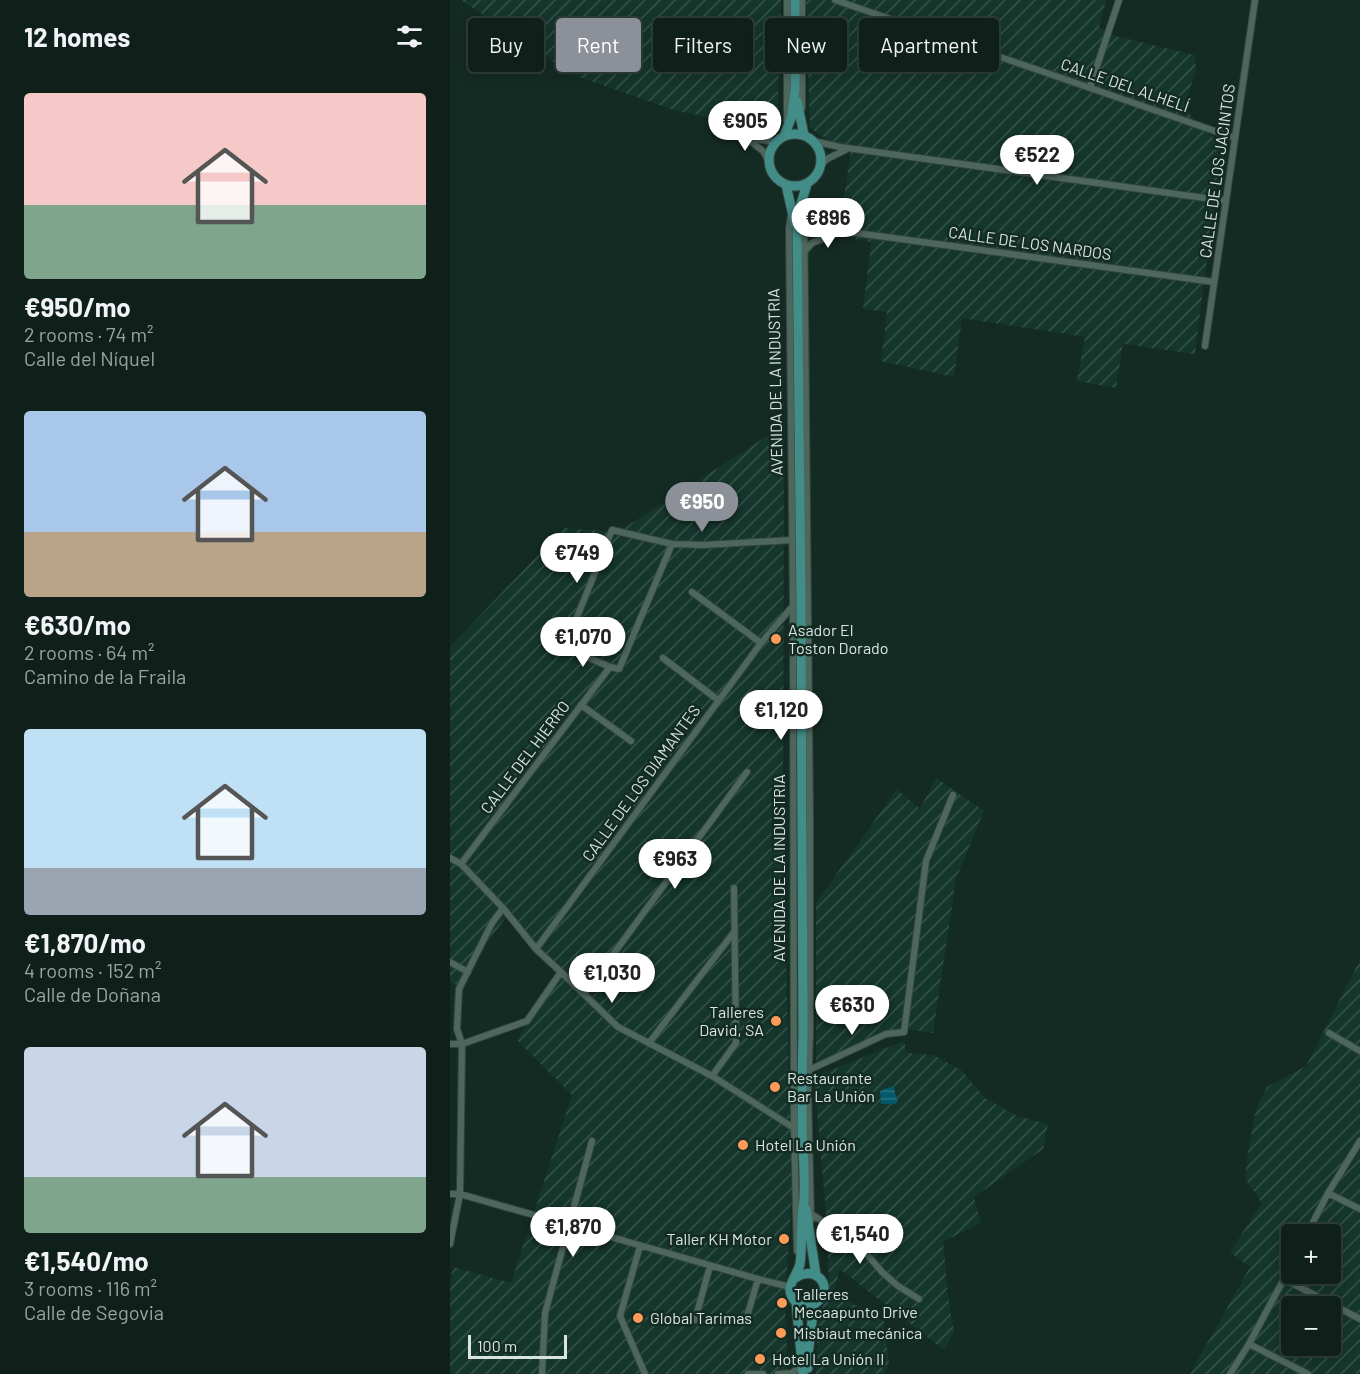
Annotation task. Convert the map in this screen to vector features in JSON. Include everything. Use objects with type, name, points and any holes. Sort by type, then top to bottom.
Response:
[{"type":"main road","points":[[782,136],[794,133],[804,135],[819,149],[822,159],[820,169],[815,178],[807,184],[797,187],[777,180],[771,171],[769,161],[770,151],[782,136],[792,116],[795,90],[795,0]]},
{"type":"main road","points":[[795,90],[804,135]]},
{"type":"main road","name":"AVENIDA DE LA INDUSTRIA","points":[[794,1279],[801,1257],[804,1195],[799,210],[807,184]]},
{"type":"main road","name":"AVENIDA DE LA INDUSTRIA","points":[[786,185],[792,211],[800,225]]},
{"type":"main road","name":"AVENIDA DE LA INDUSTRIA","points":[[804,1195],[816,1275]]},
{"type":"main road","points":[[800,1274],[816,1275],[824,1289],[819,1301],[808,1306],[796,1302],[792,1296],[794,1279],[800,1274]]},
{"type":"main road","points":[[796,1302],[804,1371]]},
{"type":"main road","points":[[804,1371],[814,1305]]},
{"type":"street","points":[[769,161],[763,151],[736,130],[754,139],[782,136],[788,91],[788,0]]},
{"type":"street","points":[[801,120],[802,0]]},
{"type":"street","name":"CALLE DEL ALHELÍ","points":[[835,0],[1235,138]]},
{"type":"street","points":[[1090,87],[1119,0]]},
{"type":"street","name":"CALLE DE LOS JACINTOS","points":[[1205,346],[1255,0]]},
{"type":"street","points":[[813,141],[840,147],[1226,201]]},
{"type":"street","points":[[821,165],[833,155],[851,147]]},
{"type":"street","name":"AVENIDA DE LA INDUSTRIA","points":[[792,211],[789,229],[796,1160],[794,1279]]},
{"type":"street","name":"AVENIDA DE LA INDUSTRIA","points":[[800,225],[804,252],[810,822],[811,1232]]},
{"type":"street","name":"CALLE DE LOS NARDOS","points":[[800,225],[824,234],[842,231],[1214,282]]},
{"type":"street","points":[[804,252],[813,243],[842,231]]},
{"type":"street","points":[[610,667],[565,646],[612,530],[672,544],[704,545],[792,540]]},
{"type":"street","name":"CALLE DEL HIERRO","points":[[460,864],[610,667],[619,669],[672,544]]},
{"type":"street","points":[[692,592],[761,643]]},
{"type":"street","name":"CALLE DE LOS DIAMANTES","points":[[536,949],[718,700],[761,643],[793,607]]},
{"type":"street","points":[[663,658],[718,700]]},
{"type":"street","points":[[581,705],[631,741]]},
{"type":"street","points":[[584,994],[747,772]]},
{"type":"street","points":[[809,1070],[886,1034],[904,1032],[926,861],[953,795]]},
{"type":"street","points":[[450,858],[460,864],[502,908],[536,949],[618,1027],[712,1076],[794,1128]]},
{"type":"street","points":[[712,1076],[736,1043],[734,888]]},
{"type":"street","points":[[450,1244],[460,1194],[462,1044],[457,1029],[459,989],[492,922],[502,908]]},
{"type":"street","points":[[649,1043],[735,931]]},
{"type":"street","points":[[450,962],[468,972]]},
{"type":"street","points":[[450,1044],[462,1044],[527,1022],[561,972]]},
{"type":"street","points":[[1329,1033],[1360,1051]]},
{"type":"street","points":[[542,1374],[545,1313],[592,1141]]},
{"type":"street","points":[[1312,1224],[1360,1141]]},
{"type":"street","points":[[1328,1193],[1360,1209]]},
{"type":"street","points":[[450,1194],[460,1194],[758,1279],[794,1279]]},
{"type":"street","points":[[811,1215],[864,1251],[898,1286],[919,1299]]},
{"type":"street","points":[[640,1246],[620,1316],[645,1374]]},
{"type":"street","points":[[695,1320],[710,1266]]},
{"type":"street","points":[[746,1320],[758,1279]]},
{"type":"street","points":[[1230,1374],[1281,1284]]},
{"type":"street","points":[[1294,1284],[1360,1319]]},
{"type":"street","points":[[810,1336],[812,1374]]},
{"type":"street","points":[[1249,1344],[1308,1374]]},
{"type":"street","points":[[778,1374],[804,1371]]},
{"type":"street","points":[[748,1374],[763,1374]]},
{"type":"shaded area","points":[[461,0],[781,0],[780,18],[765,18],[765,72],[779,72],[777,130],[677,111],[569,72],[641,72],[641,18],[556,18],[556,64],[544,56],[544,18],[488,18]]},
{"type":"shaded area","points":[[806,0],[1106,0],[1099,27],[1115,36],[1195,55],[1196,71],[1183,108],[1221,145],[1195,354],[1123,344],[1116,388],[1077,381],[1085,337],[962,318],[954,377],[881,361],[887,312],[863,309],[871,242],[838,236],[852,145],[834,144],[810,128],[808,72],[847,72],[847,18],[807,18]]},
{"type":"shaded area","points":[[784,425],[783,845],[792,1192],[785,1306],[788,1374],[450,1374],[450,1287],[453,1267],[511,1283],[572,1095],[517,1040],[558,973],[507,916],[456,985],[450,982],[450,647],[564,528],[618,532]]},
{"type":"shaded area","points":[[936,778],[984,811],[956,879],[933,1033],[907,1029],[816,1065],[816,903],[897,789],[920,809]]},
{"type":"shaded area","points":[[1360,960],[1360,1374],[1190,1374],[1250,1267],[1230,1252],[1262,1203],[1245,1179],[1256,1109],[1267,1087],[1306,1066]]},
{"type":"shaded area","points":[[904,1041],[907,1053],[933,1055],[961,1070],[985,1098],[1017,1116],[1048,1124],[1043,1149],[974,1197],[981,1223],[943,1242],[954,1332],[944,1350],[840,1269],[833,1293],[884,1321],[889,1364],[884,1374],[816,1374],[818,1317],[829,1292],[827,1225],[814,1077]]},
{"type":"water","points":[[893,1086],[898,1102],[881,1104],[880,1091]]},
{"type":"place","name":"Asador El Toston Dorado","points":[[776,639]]},
{"type":"place","name":"Talleres David, SA","points":[[776,1021]]},
{"type":"place","name":"Restaurante Bar La Unión","points":[[775,1087]]},
{"type":"place","name":"Hotel La Unión","points":[[743,1145]]},
{"type":"place","name":"Taller KH Motor","points":[[784,1239]]},
{"type":"place","name":"Talleres Mecaapunto Drive","points":[[782,1303]]},
{"type":"place","name":"Global Tarimas","points":[[638,1318]]},
{"type":"place","name":"Misbiaut mecánica","points":[[781,1333]]},
{"type":"place","name":"Hotel La Unión II","points":[[760,1359]]}]
